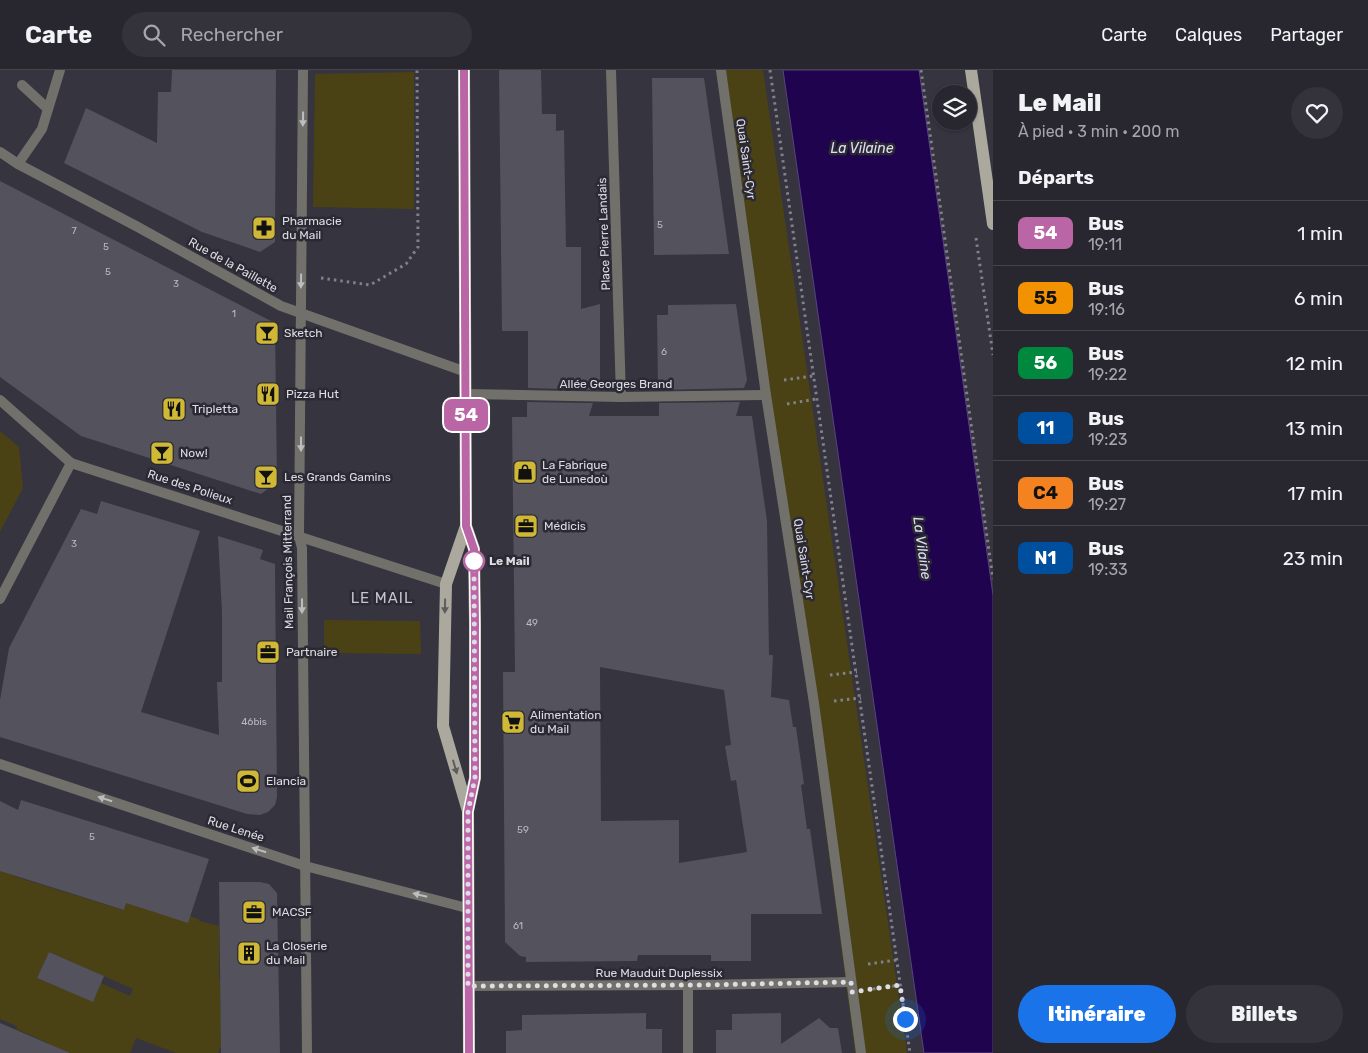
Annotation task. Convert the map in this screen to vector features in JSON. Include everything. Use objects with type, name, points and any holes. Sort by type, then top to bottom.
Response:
[{"type":"main road","points":[[464,70],[466,526],[446,584],[443,726],[468,812]]},
{"type":"main road","points":[[971,70],[988,158],[993,224]]},
{"type":"main road","points":[[466,526],[474,549],[475,624],[475,778],[468,812],[469,1053]]},
{"type":"street","points":[[18,164],[42,129],[60,70]]},
{"type":"street","name":"Mail François Mitterrand","points":[[303,70],[299,536],[302,548],[307,1053]]},
{"type":"street","name":"Place Pierre Landais","points":[[611,70],[621,397]]},
{"type":"street","name":"Quai Saint-Cyr","points":[[721,70],[764,384],[814,703],[861,1053]]},
{"type":"street","points":[[22,85],[48,108]]},
{"type":"street","name":"Rue de la Paillette","points":[[0,152],[18,164],[281,306],[466,372]]},
{"type":"street","name":"Allée Georges Brand","points":[[466,394],[621,397],[766,395]]},
{"type":"street","points":[[0,400],[71,463],[0,598]]},
{"type":"street","name":"Rue des Polieux","points":[[71,463],[446,584]]},
{"type":"street","name":"Rue Lenée","points":[[0,764],[305,866],[467,908]]},
{"type":"street","points":[[688,985],[688,1053]]},
{"type":"street","name":"Rue Mauduit Duplessix","points":[[468,986],[688,985],[852,987]]},
{"type":"path","points":[[301,276],[370,285],[406,264],[418,247],[417,70]]},
{"type":"path","points":[[770,70],[816,399],[861,698],[910,1053]]},
{"type":"path","points":[[921,70],[993,580]]},
{"type":"path","points":[[764,384],[813,376]]},
{"type":"path","points":[[768,407],[816,399]]},
{"type":"path","points":[[810,676],[857,672]]},
{"type":"path","points":[[814,703],[861,698]]},
{"type":"path","points":[[850,967],[897,960]]},
{"type":"path","points":[[852,987],[900,985]]},
{"type":"shaded area","points":[[726,70],[763,70],[907,1053],[855,1053]]},
{"type":"shaded area","points":[[414,72],[414,209],[313,207],[315,74]]},
{"type":"shaded area","points":[[0,431],[19,447],[23,488],[0,532]]},
{"type":"shaded area","points":[[324,620],[420,621],[421,654],[324,653]]},
{"type":"shaded area","points":[[0,869],[16,877],[123,910],[127,897],[148,910],[174,918],[176,912],[219,926],[219,979],[227,980],[227,1000],[220,1000],[220,1010],[238,1010],[218,1053],[176,1053],[136,1038],[130,1053],[46,1053],[48,1043],[16,1029],[17,1026],[0,1019]],"holes":[[[49,952],[133,989],[130,996],[101,983],[93,1001],[37,978]]]},
{"type":"water","name":"La Vilaine","points":[[783,70],[919,70],[993,595],[993,1053],[924,1053]]},
{"type":"building","points":[[172,70],[276,70],[275,242],[260,252],[202,232],[64,163],[86,108],[157,143],[158,92],[171,92]]},
{"type":"building","points":[[499,70],[541,70],[542,114],[556,114],[556,131],[564,130],[566,247],[581,247],[581,309],[600,304],[600,380],[597,390],[528,388],[528,331],[502,331]]},
{"type":"building","points":[[652,78],[704,78],[729,254],[654,255]]},
{"type":"building","points":[[0,181],[275,323],[277,482],[261,494],[81,436],[0,377]]},
{"type":"building","points":[[736,304],[747,380],[744,388],[658,390],[657,315],[668,315],[668,305]]},
{"type":"building","points":[[527,402],[593,403],[589,416],[659,416],[659,403],[740,402],[736,416],[752,416],[767,521],[769,655],[773,655],[771,697],[789,700],[793,727],[796,727],[804,784],[801,785],[807,829],[810,829],[822,914],[751,914],[751,961],[711,961],[711,955],[638,955],[637,961],[526,962],[526,957],[520,956],[505,942],[503,672],[515,672],[512,417],[527,417]],"holes":[[[600,667],[724,690],[731,745],[725,746],[731,781],[736,780],[747,852],[679,863],[679,820],[601,821]]]},
{"type":"building","points":[[101,501],[200,531],[141,712],[219,735],[217,682],[222,682],[222,613],[218,536],[263,550],[260,559],[275,564],[277,797],[275,805],[268,812],[260,815],[247,814],[0,737],[0,700],[9,648],[81,509],[97,514]]},
{"type":"building","points":[[21,800],[209,859],[188,923],[126,903],[124,910],[0,871],[0,801],[18,810]]},
{"type":"building","name":"La Closerie du Mail","points":[[219,882],[260,882],[269,884],[277,893],[280,1053],[221,1053]]},
{"type":"building","points":[[49,952],[104,976],[93,1002],[37,978]]},
{"type":"building","points":[[646,1013],[646,1029],[662,1029],[662,1053],[506,1053],[506,1031],[522,1030],[522,1015]]},
{"type":"building","points":[[781,1013],[781,1044],[819,1018],[830,1028],[838,1028],[842,1053],[716,1053],[716,1030],[732,1030],[732,1014]]},
{"type":"building","points":[[0,1023],[70,1053],[0,1053]]},
{"type":"bus line","name":"54","points":[[464,70],[466,526],[474,549],[475,624],[475,778],[468,812],[469,1053]]},
{"type":"place","name":"Pharmacie du Mail","points":[[264,228]]},
{"type":"place","name":"Sketch","points":[[267,333]]},
{"type":"place","name":"Pizza Hut","points":[[268,394]]},
{"type":"place","name":"Tripletta","points":[[174,409]]},
{"type":"place","name":"Now!","points":[[162,453]]},
{"type":"place","name":"La Fabrique de Lunedoù","points":[[525,472]]},
{"type":"place","name":"Les Grands Gamins","points":[[266,477]]},
{"type":"place","name":"Médicis","points":[[526,526]]},
{"type":"place","name":"Le Mail","points":[[474,561]]},
{"type":"place","name":"Partnaire","points":[[268,652]]},
{"type":"place","name":"Alimentation du Mail","points":[[513,722]]},
{"type":"place","name":"Elancia","points":[[248,781]]},
{"type":"place","name":"MACSF","points":[[254,912]]},
{"type":"place","name":"La Closerie du Mail","points":[[249,953]]},
{"type":"district","name":"LE MAIL","points":[[382,598]]},
{"type":"route","points":[[474,561],[475,778],[468,812],[468,986],[851,982],[852,992],[900,985],[905,1019]]}]
